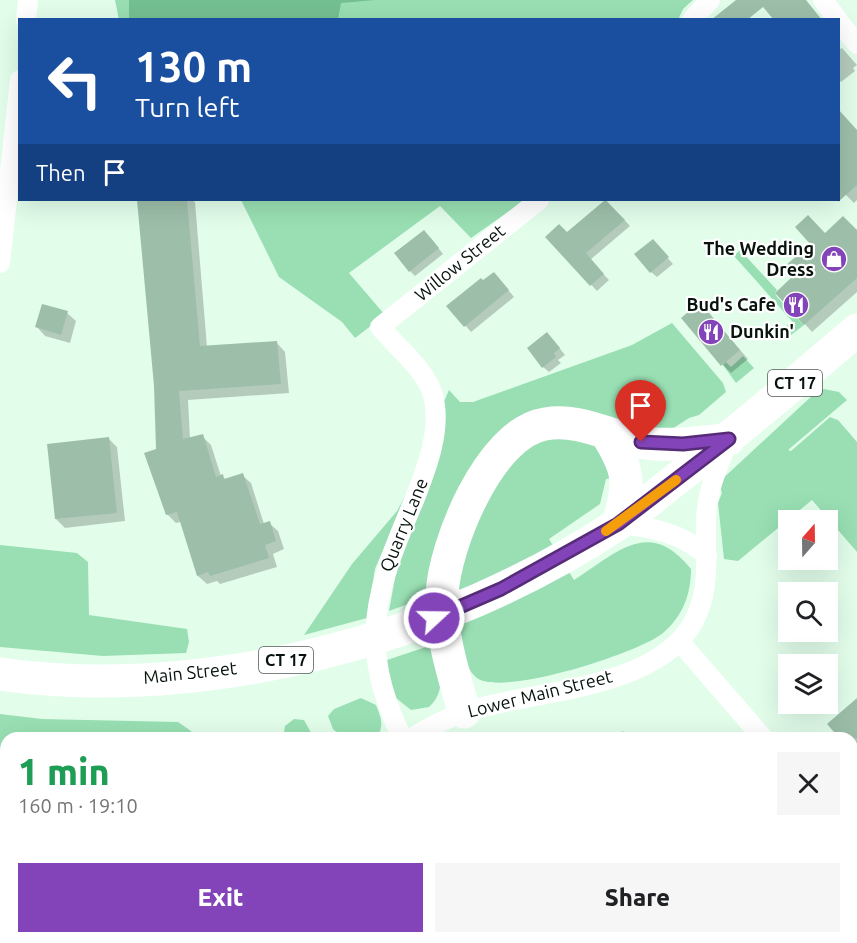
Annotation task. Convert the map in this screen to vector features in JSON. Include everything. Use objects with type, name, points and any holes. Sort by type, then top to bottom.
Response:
[{"type":"highway","name":"Main Street","points":[[0,674],[80,680],[142,679],[208,674],[272,663],[397,631],[501,589],[618,524],[729,439],[857,330]]},
{"type":"highway","points":[[464,712],[450,663],[442,597],[454,538],[470,500],[502,452],[533,428],[545,423],[574,423],[606,433],[658,444],[729,439]]},
{"type":"highway","points":[[606,433],[627,471],[626,495],[618,524]]},
{"type":"street","points":[[26,18],[28,0]]},
{"type":"street","points":[[694,18],[710,0]]},
{"type":"street","points":[[823,0],[836,18]]},
{"type":"street","points":[[840,23],[857,44]]},
{"type":"street","points":[[0,262],[18,98]]},
{"type":"street","name":"Willow Street","points":[[380,327],[538,201]]},
{"type":"street","name":"Quarry Lane","points":[[380,327],[428,382],[434,402],[434,429],[428,466],[385,570],[378,606],[376,634],[378,675],[388,708],[399,732]]},
{"type":"street","name":"Lower Main Street","points":[[424,732],[464,712],[615,677],[655,659],[680,642],[691,629],[699,611],[708,575],[706,523],[710,490],[729,439]]},
{"type":"street","points":[[618,524],[646,527],[674,535],[690,542],[707,556]]},
{"type":"street","points":[[680,642],[758,732]]},
{"type":"shaded area","points":[[115,0],[693,0],[683,9],[679,18],[119,18]]},
{"type":"shaded area","points":[[129,0],[375,0],[341,3],[338,18],[129,18]]},
{"type":"shaded area","points":[[241,201],[524,201],[471,238],[440,206],[349,273],[385,315],[355,338],[342,322],[279,277]]},
{"type":"shaded area","points":[[740,250],[777,290],[775,293],[777,297],[804,325],[791,335],[780,332],[792,321],[734,256]]},
{"type":"shaded area","points":[[672,323],[723,383],[726,392],[699,415],[689,418],[669,431],[536,411],[433,595],[389,611],[397,567],[438,415],[449,390],[460,402],[473,402],[632,345]]},
{"type":"shaded area","points":[[743,356],[754,368],[736,383],[723,365],[726,362],[731,367]]},
{"type":"shaded area","points":[[824,389],[839,392],[847,400],[788,450],[791,451],[830,417],[838,420],[857,442],[857,552],[838,530],[838,510],[821,510],[812,500],[800,510],[778,510],[778,528],[738,561],[724,559],[718,503],[722,493],[718,483],[815,393]]},
{"type":"shaded area","points":[[575,435],[603,450],[612,478],[606,479],[600,504],[549,539],[574,580],[605,559],[633,545],[647,542],[661,545],[676,553],[691,569],[687,596],[681,612],[663,633],[627,651],[600,661],[513,682],[491,682],[477,678],[468,667],[459,629],[461,561],[469,529],[483,503],[516,456],[547,437]]},
{"type":"shaded area","points":[[408,491],[375,569],[367,618],[304,635],[352,564],[397,511]]},
{"type":"shaded area","points":[[0,545],[77,553],[88,562],[89,615],[187,629],[189,642],[186,653],[103,656],[0,647]]},
{"type":"shaded area","points":[[435,644],[441,677],[439,693],[429,707],[411,710],[396,698],[384,661]]},
{"type":"shaded area","points":[[361,698],[376,705],[381,722],[380,732],[336,732],[328,716],[334,709]]},
{"type":"shaded area","points":[[0,714],[42,719],[178,722],[191,732],[0,732]]},
{"type":"shaded area","points":[[294,719],[304,720],[311,732],[284,732],[285,726]]},
{"type":"building","points":[[736,0],[806,0],[820,18],[772,18],[763,7],[749,18],[714,18]]},
{"type":"building","points":[[840,111],[857,130],[857,185],[840,200]]},
{"type":"building","points":[[137,201],[187,201],[200,346],[277,341],[281,384],[179,391],[183,439],[203,434],[216,477],[223,474],[224,479],[243,473],[260,524],[270,521],[276,541],[265,545],[269,558],[210,576],[208,572],[197,576],[177,512],[166,515],[144,453],[156,449],[154,386]]},
{"type":"building","points":[[604,201],[625,220],[586,253],[604,274],[590,286],[545,237],[559,224],[567,232]]},
{"type":"building","points":[[808,215],[825,233],[843,216],[857,230],[857,278],[804,325],[775,293],[793,276],[784,267],[810,244],[795,227]]},
{"type":"building","points":[[424,230],[439,248],[409,272],[394,253]]},
{"type":"building","points":[[653,239],[669,257],[650,273],[634,254]]},
{"type":"building","points":[[494,272],[509,290],[464,327],[446,306],[481,278],[483,280]]},
{"type":"building","name":"Dunkin'","points":[[700,302],[740,350],[721,366],[681,318]]},
{"type":"building","points":[[42,304],[68,311],[61,335],[35,327]]},
{"type":"building","points":[[547,332],[560,348],[554,353],[556,357],[542,368],[527,348]]},
{"type":"building","points":[[109,437],[117,513],[55,519],[47,444]]},
{"type":"building","points":[[857,698],[857,732],[834,732],[827,724]]},
{"type":"slow traffic","points":[[606,531],[676,480]]},
{"type":"place","name":"The Wedding Dress","points":[[834,259]]},
{"type":"place","name":"Bud's Cafe","points":[[796,305]]},
{"type":"place","name":"Dunkin'","points":[[711,332]]},
{"type":"route","points":[[434,618],[501,589],[618,524],[729,439],[683,444],[641,442]]}]
